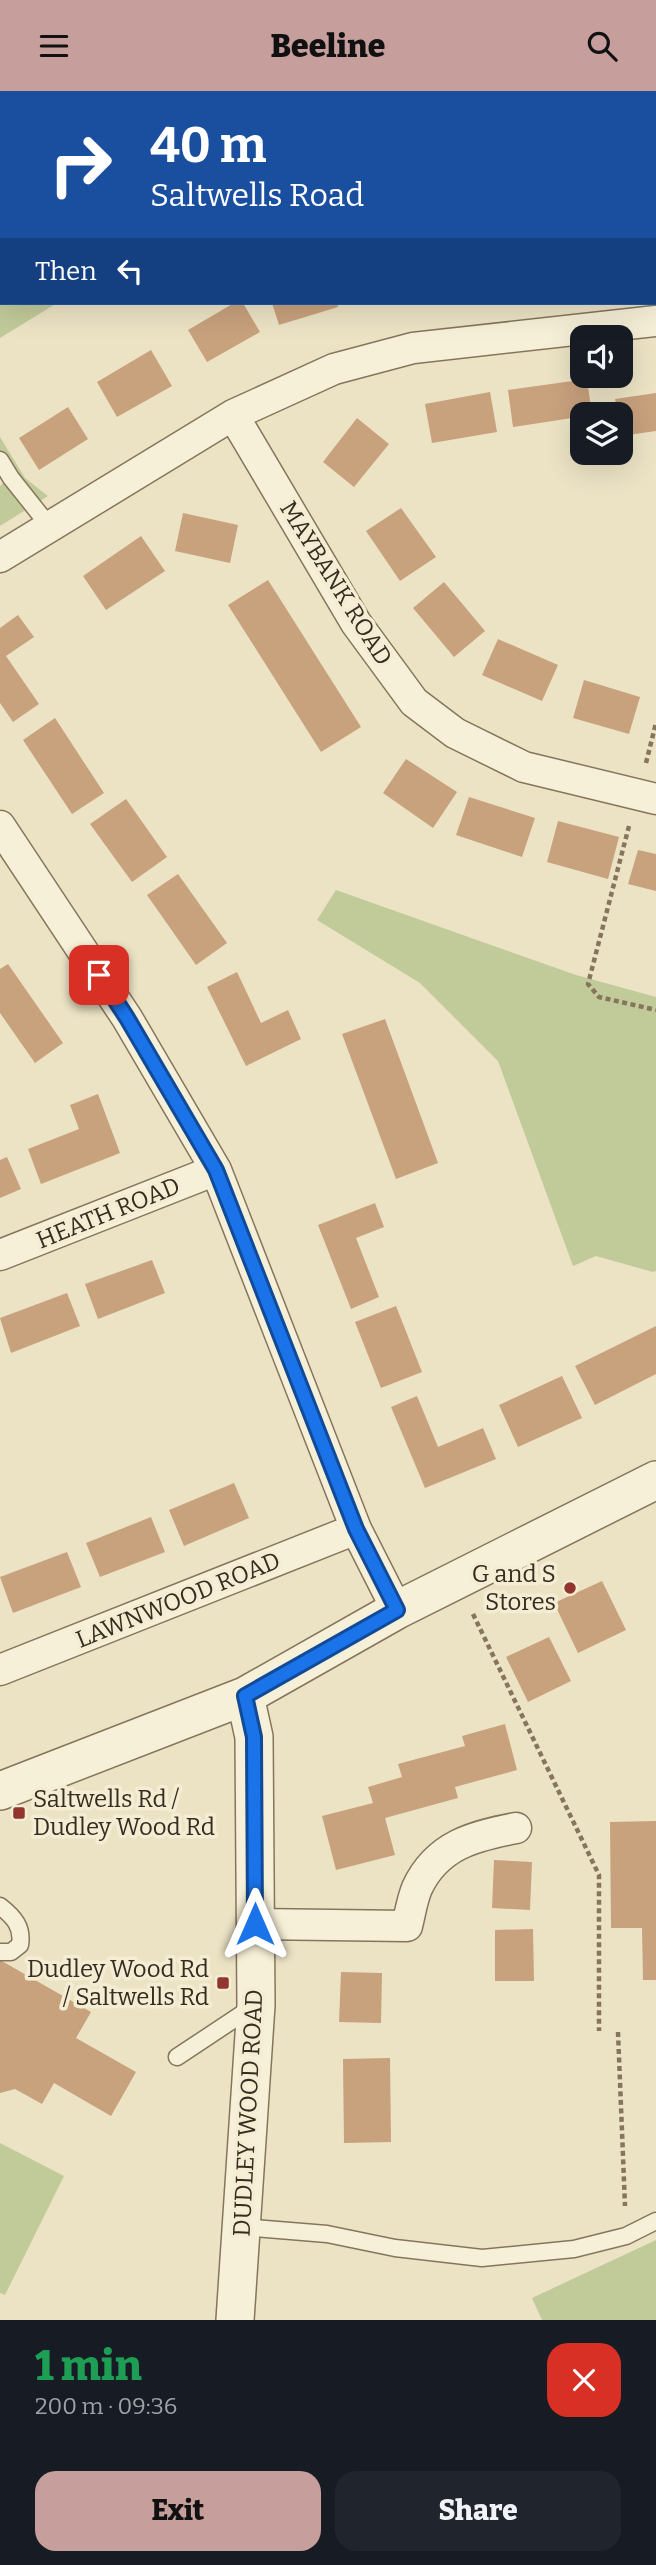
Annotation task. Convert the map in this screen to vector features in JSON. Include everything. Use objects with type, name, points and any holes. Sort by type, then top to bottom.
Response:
[{"type":"street","points":[[0,557],[233,415],[334,369],[413,348],[656,321]]},
{"type":"street","name":"MAYBANK ROAD","points":[[233,415],[356,623],[414,702],[455,733],[524,767],[647,797]]},
{"type":"street","points":[[0,826],[127,1018],[216,1170],[356,1529],[397,1610]]},
{"type":"street","name":"HEATH ROAD","points":[[0,1255],[216,1170]]},
{"type":"street","points":[[0,1791],[245,1696],[397,1610],[656,1481]]},
{"type":"street","name":"LAWNWOOD ROAD","points":[[0,1670],[356,1529]]},
{"type":"street","name":"DUDLEY WOOD ROAD","points":[[235,2320],[256,2005],[254,1737],[245,1696]]},
{"type":"street","points":[[255,1924],[407,1926],[417,1888],[432,1865],[454,1845],[482,1834],[516,1828]]},
{"type":"lane","points":[[0,460],[50,527]]},
{"type":"lane","points":[[0,1906],[14,1917],[22,1934],[20,1945],[11,1952],[0,1952]]},
{"type":"lane","points":[[177,2057],[256,2005]]},
{"type":"lane","points":[[242,2227],[327,2234],[395,2248],[482,2258],[574,2249],[626,2236],[656,2221]]},
{"type":"path","points":[[656,723],[647,797],[587,984],[599,997],[656,1010]]},
{"type":"path","points":[[469,1607],[599,1875],[599,2031]]},
{"type":"path","points":[[618,2032],[626,2236]]},
{"type":"green space","points":[[0,305],[54,305],[0,338]]},
{"type":"green space","points":[[0,437],[25,478],[48,496],[0,526],[0,486],[3,483],[0,478]]},
{"type":"green space","points":[[336,890],[576,975],[656,997],[656,1271],[596,1256],[573,1266],[498,1061],[420,983],[317,920]]},
{"type":"green space","points":[[0,2143],[64,2176],[5,2295],[0,2293]]},
{"type":"green space","points":[[656,2240],[656,2320],[542,2320],[532,2298]]},
{"type":"building","points":[[231,305],[244,305],[260,332],[207,362],[188,330]]},
{"type":"building","points":[[273,305],[338,305],[338,307],[279,325]]},
{"type":"building","points":[[151,350],[172,386],[117,417],[97,382]]},
{"type":"building","points":[[570,381],[570,388],[588,388],[590,402],[570,402],[570,418],[513,427],[508,390]]},
{"type":"building","points":[[490,392],[497,432],[432,443],[425,404]]},
{"type":"building","points":[[656,393],[656,431],[633,434],[633,402],[616,402],[615,399]]},
{"type":"building","points":[[68,407],[88,439],[39,470],[19,438]]},
{"type":"building","points":[[357,418],[389,444],[354,487],[323,462]]},
{"type":"building","points":[[401,508],[436,557],[400,581],[366,531]]},
{"type":"building","points":[[183,513],[238,525],[230,563],[175,551]]},
{"type":"building","points":[[141,536],[165,571],[106,610],[83,576]]},
{"type":"building","points":[[268,580],[361,727],[321,752],[228,605]]},
{"type":"building","points":[[444,582],[485,631],[454,657],[413,608]]},
{"type":"building","points":[[18,615],[34,637],[6,656],[39,704],[13,722],[0,703],[0,628]]},
{"type":"building","points":[[498,639],[558,665],[542,701],[482,675]]},
{"type":"building","points":[[584,680],[640,697],[629,734],[573,718]]},
{"type":"building","points":[[55,718],[104,793],[72,814],[23,740]]},
{"type":"building","points":[[406,759],[457,792],[433,828],[383,793]]},
{"type":"building","points":[[469,797],[535,818],[522,857],[456,835]]},
{"type":"building","points":[[126,799],[167,857],[132,882],[90,824]]},
{"type":"building","points":[[558,821],[619,837],[608,879],[547,862]]},
{"type":"building","points":[[638,850],[656,854],[656,891],[628,884]]},
{"type":"building","points":[[178,874],[227,943],[196,965],[147,895]]},
{"type":"building","points":[[8,964],[63,1043],[35,1063],[0,1013],[0,969]]},
{"type":"building","points":[[237,972],[261,1023],[288,1010],[301,1039],[246,1066],[207,987]]},
{"type":"building","points":[[385,1019],[438,1163],[396,1179],[342,1034]]},
{"type":"building","points":[[98,1094],[120,1153],[41,1184],[28,1149],[79,1129],[70,1105]]},
{"type":"building","points":[[7,1157],[21,1189],[0,1198],[0,1160]]},
{"type":"building","points":[[375,1203],[384,1227],[356,1238],[379,1297],[351,1309],[318,1225]]},
{"type":"building","points":[[152,1260],[165,1293],[98,1319],[85,1284]]},
{"type":"building","points":[[67,1293],[80,1326],[11,1353],[0,1318]]},
{"type":"building","points":[[396,1306],[422,1372],[381,1388],[355,1322]]},
{"type":"building","points":[[656,1326],[656,1374],[595,1405],[575,1366]]},
{"type":"building","points":[[562,1376],[582,1418],[518,1447],[499,1405]]},
{"type":"building","points":[[417,1396],[438,1447],[483,1428],[496,1459],[425,1488],[391,1407]]},
{"type":"building","points":[[234,1483],[249,1518],[184,1546],[169,1510]]},
{"type":"building","points":[[151,1517],[165,1552],[100,1577],[86,1543]]},
{"type":"building","points":[[67,1552],[81,1587],[13,1613],[0,1577]]},
{"type":"building","points":[[602,1581],[626,1630],[578,1653],[554,1603]]},
{"type":"building","points":[[549,1637],[571,1681],[528,1702],[506,1657]]},
{"type":"building","points":[[505,1724],[517,1770],[455,1787],[458,1798],[385,1818],[395,1855],[336,1870],[322,1816],[373,1803],[368,1787],[402,1777],[398,1764],[465,1746],[462,1736]]},
{"type":"building","points":[[656,1821],[656,1980],[643,1980],[642,1928],[611,1928],[610,1822]]},
{"type":"building","points":[[494,1860],[532,1862],[530,1910],[492,1908]]},
{"type":"building","points":[[533,1929],[534,1981],[495,1981],[495,1930]]},
{"type":"building","points":[[0,1960],[91,2012],[76,2038],[136,2072],[111,2116],[54,2083],[42,2104],[15,2089],[0,2093]]},
{"type":"building","points":[[341,1972],[382,1973],[381,2023],[339,2022]]},
{"type":"building","points":[[390,2058],[391,2142],[344,2143],[343,2059]]},
{"type":"place","name":"G and S Stores","points":[[570,1588]]},
{"type":"place","name":"Saltwells Rd / Dudley Wood Rd","points":[[19,1813]]},
{"type":"place","name":"Dudley Wood Rd / Saltwells Rd","points":[[223,1983]]},
{"type":"route","points":[[99,975],[216,1170],[356,1529],[397,1610],[245,1696],[254,1737],[255,1924]]}]
